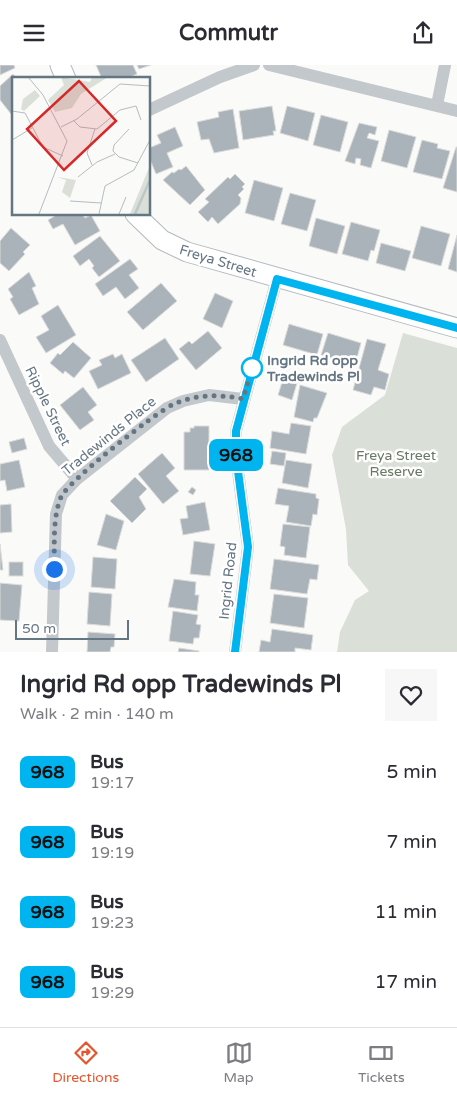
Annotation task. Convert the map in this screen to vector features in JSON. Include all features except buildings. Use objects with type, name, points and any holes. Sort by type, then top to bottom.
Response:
[{"type":"street","points":[[60,65],[65,77]]},
{"type":"street","points":[[150,110],[220,77],[254,65]]},
{"type":"street","points":[[269,65],[457,111]]},
{"type":"street","points":[[437,105],[445,65]]},
{"type":"street","name":"Freya Street","points":[[136,215],[162,240],[174,247],[277,279],[457,328]]},
{"type":"street","name":"Ingrid Road","points":[[235,652],[248,547],[236,444],[243,399],[277,279]]},
{"type":"street","name":"Ripple Street","points":[[0,340],[49,446],[77,479]]},
{"type":"street","name":"Tradewinds Place","points":[[52,652],[56,514],[62,495],[77,479],[173,405],[209,395],[243,399]]},
{"type":"green space","name":"Freya Street Reserve","points":[[403,333],[457,348],[457,652],[337,652],[340,632],[355,600],[369,591],[348,565],[346,529],[332,455],[342,427],[385,395]]},
{"type":"bus line","name":"968","points":[[235,652],[248,547],[236,456],[236,431],[243,399],[277,279],[457,328]]},
{"type":"place","name":"Ingrid Rd opp Tradewinds Pl","points":[[252,368]]},
{"type":"route","points":[[54,569],[56,514],[62,495],[77,479],[159,413],[173,405],[209,395],[243,399],[253,365],[252,368]]}]
